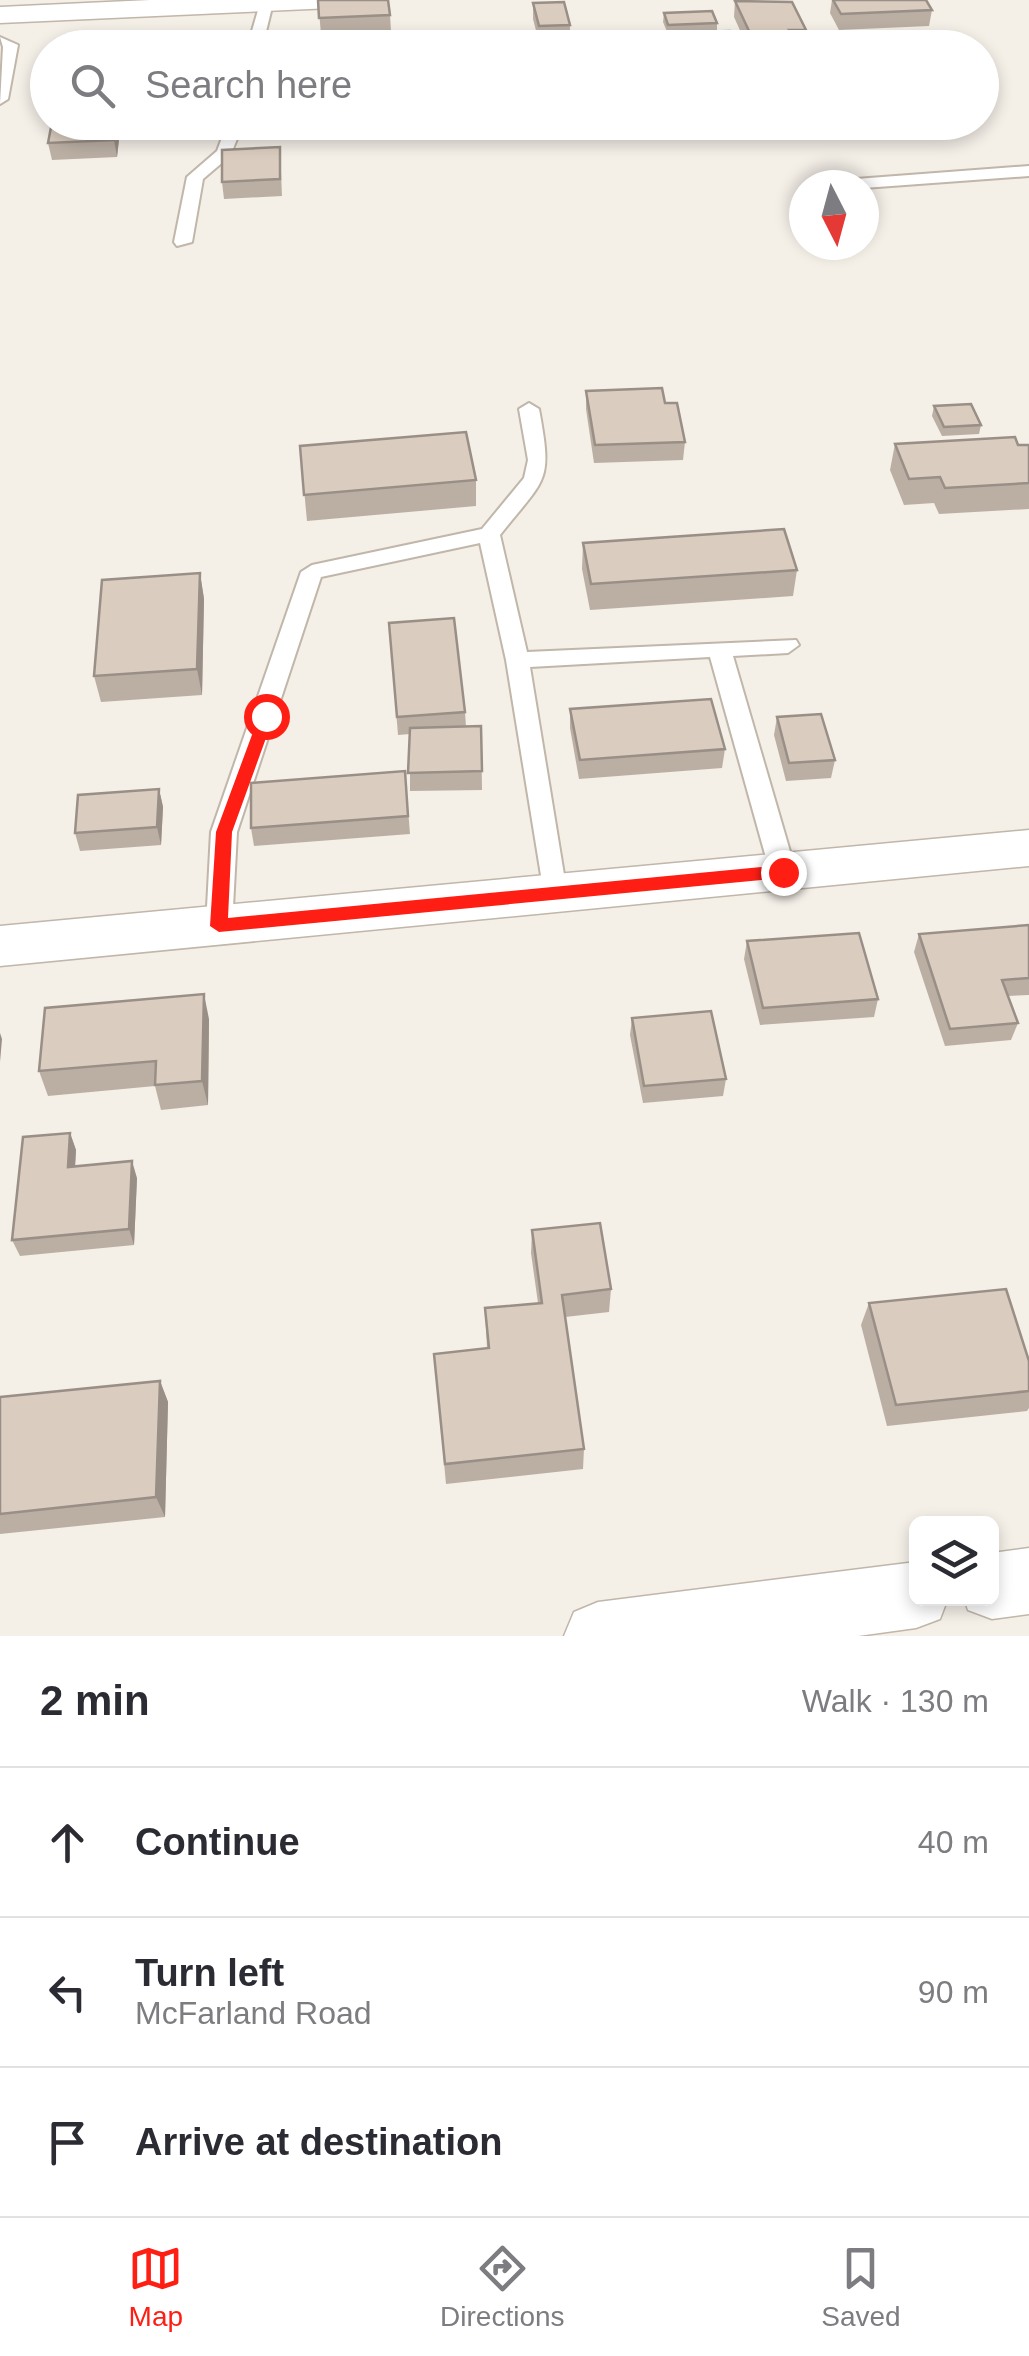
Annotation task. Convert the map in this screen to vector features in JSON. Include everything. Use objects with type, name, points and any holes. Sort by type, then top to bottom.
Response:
[{"type":"street","points":[[0,15],[332,0]]},
{"type":"street","points":[[0,946],[1029,848]]},
{"type":"street","points":[[999,1585],[1029,1581]]},
{"type":"street","points":[[598,1636],[909,1596]]},
{"type":"lane","points":[[259,30],[266,3]]},
{"type":"lane","points":[[0,41],[11,46],[0,99]]},
{"type":"lane","points":[[184,242],[196,177],[224,153],[229,140]]},
{"type":"lane","points":[[879,182],[1029,171]]},
{"type":"lane","points":[[219,926],[224,832],[312,572],[489,534],[534,479],[538,460],[529,409]]},
{"type":"lane","points":[[489,534],[517,660],[554,893]]},
{"type":"lane","points":[[517,660],[788,645]]},
{"type":"lane","points":[[719,648],[783,872]]},
{"type":"building","points":[[318,0],[388,0],[390,15],[319,18]]},
{"type":"building","points":[[833,0],[926,0],[932,10],[841,14]]},
{"type":"building","points":[[735,1],[792,2],[806,30],[789,30],[749,30]]},
{"type":"building","points":[[564,2],[570,25],[539,26],[533,3]]},
{"type":"building","points":[[712,11],[717,23],[668,25],[664,13]]},
{"type":"building","points":[[49,140],[114,140],[48,143]]},
{"type":"building","points":[[280,147],[280,179],[222,182],[222,150]]},
{"type":"building","points":[[662,388],[665,403],[677,403],[685,442],[595,445],[586,391]]},
{"type":"building","points":[[971,404],[981,425],[944,427],[934,406]]},
{"type":"building","points":[[466,432],[476,480],[304,495],[300,446]]},
{"type":"building","points":[[1015,437],[1018,445],[1029,445],[1029,483],[945,488],[940,477],[909,479],[895,444]]},
{"type":"building","points":[[784,529],[797,570],[591,584],[583,543]]},
{"type":"building","points":[[200,573],[197,669],[94,676],[102,580]]},
{"type":"building","points":[[454,618],[465,712],[397,717],[389,623]]},
{"type":"building","points":[[711,699],[725,749],[580,760],[570,709]]},
{"type":"building","points":[[821,714],[835,760],[789,763],[777,717]]},
{"type":"building","points":[[481,726],[482,771],[408,773],[410,728]]},
{"type":"building","points":[[405,771],[408,816],[251,828],[251,783]]},
{"type":"building","points":[[159,789],[157,827],[75,833],[78,795]]},
{"type":"building","points":[[1029,925],[1029,978],[1002,980],[1018,1023],[950,1029],[919,934]]},
{"type":"building","points":[[859,933],[878,999],[763,1008],[747,941]]},
{"type":"building","points":[[204,994],[202,1081],[155,1085],[156,1061],[39,1071],[45,1008]]},
{"type":"building","points":[[711,1011],[726,1079],[644,1086],[632,1018]]},
{"type":"building","points":[[70,1133],[68,1167],[132,1161],[129,1229],[12,1240],[23,1137]]},
{"type":"building","points":[[600,1223],[611,1289],[562,1295],[584,1449],[445,1464],[434,1354],[489,1348],[485,1308],[542,1303],[532,1230]]},
{"type":"building","points":[[1006,1289],[1029,1361],[1029,1391],[896,1405],[869,1303]]},
{"type":"building","points":[[160,1381],[156,1497],[0,1514],[0,1397]]},
{"type":"route","points":[[266,716],[224,832],[219,926],[783,872]]}]
